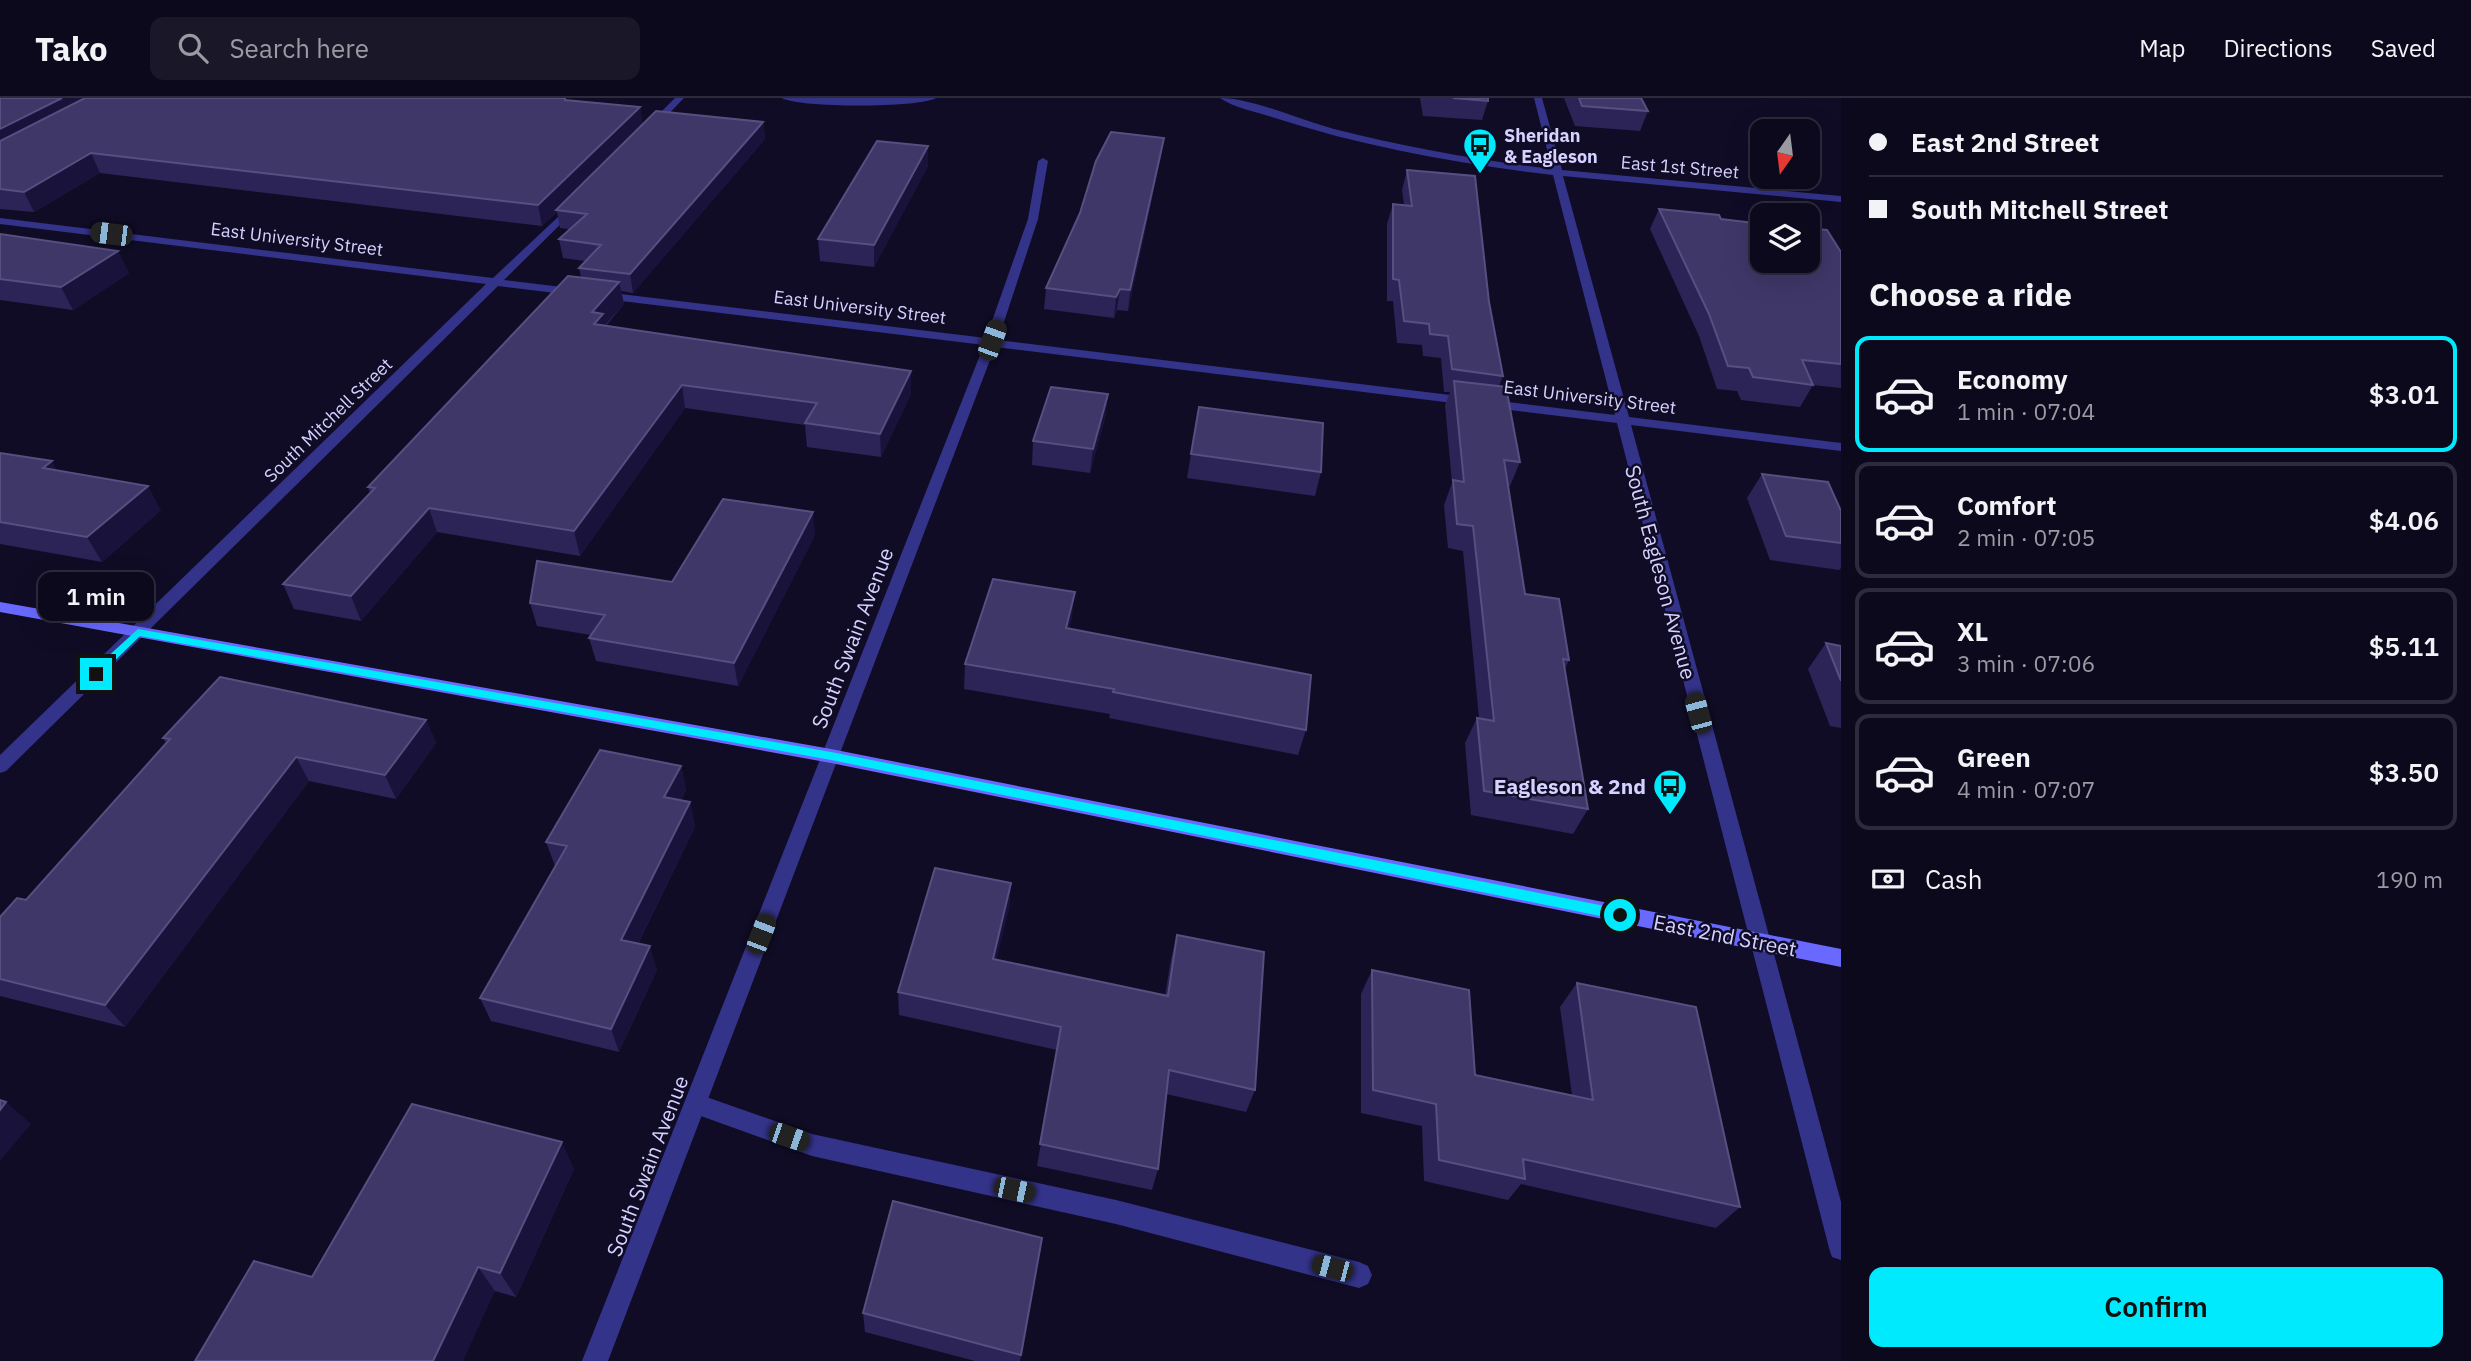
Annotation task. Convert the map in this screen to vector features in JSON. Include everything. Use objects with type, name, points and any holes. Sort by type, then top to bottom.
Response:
[{"type":"street","points":[[642,136],[680,98]]},
{"type":"street","points":[[786,98],[848,103],[904,103],[932,98]]},
{"type":"street","name":"East 1st Street","points":[[1224,98],[1385,146],[1557,173],[1841,200]]},
{"type":"street","name":"South Eagleson Avenue","points":[[1538,98],[1620,419],[1841,1248]]},
{"type":"street","name":"South Swain Avenue","points":[[595,1361],[992,340],[1033,219],[1043,161]]},
{"type":"street","name":"South Mitchell Street","points":[[0,766],[585,194]]},
{"type":"street","name":"East University Street","points":[[0,221],[992,340],[1841,447]]},
{"type":"street","name":"East 2nd Street","points":[[0,607],[831,756],[1841,958]]},
{"type":"street","points":[[695,1104],[812,1145],[1115,1212],[1359,1275]]},
{"type":"building","points":[[0,98],[62,98],[0,129]]},
{"type":"building","points":[[85,98],[565,98],[640,107],[538,205],[91,153],[24,192],[0,189],[0,141]]},
{"type":"building","points":[[1453,98],[1488,98],[1488,101]]},
{"type":"building","points":[[1579,98],[1641,98],[1648,111],[1582,106]]},
{"type":"building","points":[[656,111],[763,122],[630,274],[579,268],[601,245],[559,239],[587,214],[556,210]]},
{"type":"building","points":[[1111,132],[1164,138],[1130,290],[1120,289],[1116,297],[1046,288],[1080,213],[1096,161]]},
{"type":"building","points":[[877,141],[928,146],[874,245],[818,239]]},
{"type":"building","points":[[1407,170],[1475,176],[1489,302],[1503,376],[1452,369],[1448,336],[1430,334],[1429,324],[1404,321],[1399,280],[1393,279],[1393,204],[1412,206]]},
{"type":"building","points":[[1659,209],[1719,215],[1721,219],[1750,223],[1750,273],[1820,273],[1820,229],[1827,230],[1841,252],[1841,364],[1802,360],[1813,385],[1753,377],[1749,368],[1728,366],[1709,314]]},
{"type":"building","points":[[0,234],[118,251],[61,287],[0,279]]},
{"type":"building","points":[[568,276],[619,282],[592,312],[603,314],[594,324],[911,371],[880,434],[805,423],[817,403],[682,385],[574,531],[429,508],[351,596],[283,584],[375,488],[368,487]]},
{"type":"building","points":[[1454,381],[1506,387],[1520,462],[1504,460],[1525,594],[1559,599],[1569,660],[1563,659],[1588,809],[1484,791],[1477,718],[1494,721],[1473,526],[1457,524],[1453,480],[1464,482]]},
{"type":"building","points":[[1051,387],[1108,394],[1093,449],[1033,441]]},
{"type":"building","points":[[1199,407],[1323,423],[1321,472],[1191,454]]},
{"type":"building","points":[[0,453],[52,461],[43,468],[148,486],[87,537],[0,522]]},
{"type":"building","points":[[1762,474],[1828,482],[1841,511],[1841,543],[1786,536]]},
{"type":"building","points":[[723,499],[813,512],[734,663],[589,638],[605,615],[530,603],[537,561],[672,582]]},
{"type":"building","points":[[993,579],[1075,592],[1066,628],[1311,675],[1306,730],[1113,692],[1114,689],[965,664]]},
{"type":"building","points":[[1826,643],[1841,646],[1841,681]]},
{"type":"building","points":[[220,677],[426,720],[385,775],[296,757],[105,1005],[0,979],[0,917],[17,898],[26,900],[170,739],[163,738]]},
{"type":"building","points":[[600,750],[681,766],[664,797],[690,802],[621,940],[650,946],[611,1029],[480,998],[567,846],[546,842]]},
{"type":"building","points":[[935,868],[1011,883],[993,959],[1168,996],[1177,935],[1264,952],[1255,1090],[1169,1070],[1158,1169],[1040,1144],[1061,1027],[898,992]]},
{"type":"building","points":[[1372,970],[1469,990],[1475,1075],[1593,1100],[1577,983],[1696,1007],[1740,1207],[1523,1159],[1525,1179],[1439,1160],[1436,1104],[1373,1090]]},
{"type":"building","points":[[412,1104],[562,1142],[500,1273],[478,1267],[433,1361],[195,1361],[254,1261],[312,1277]]},
{"type":"building","points":[[893,1201],[1042,1238],[1021,1355],[863,1313]]},
{"type":"place","name":"Sheridan & Eagleson","points":[[1480,175]]},
{"type":"place","name":"Eagleson & 2nd","points":[[1670,816]]},
{"type":"route","points":[[96,674],[138,632],[831,756],[1620,915]]}]
